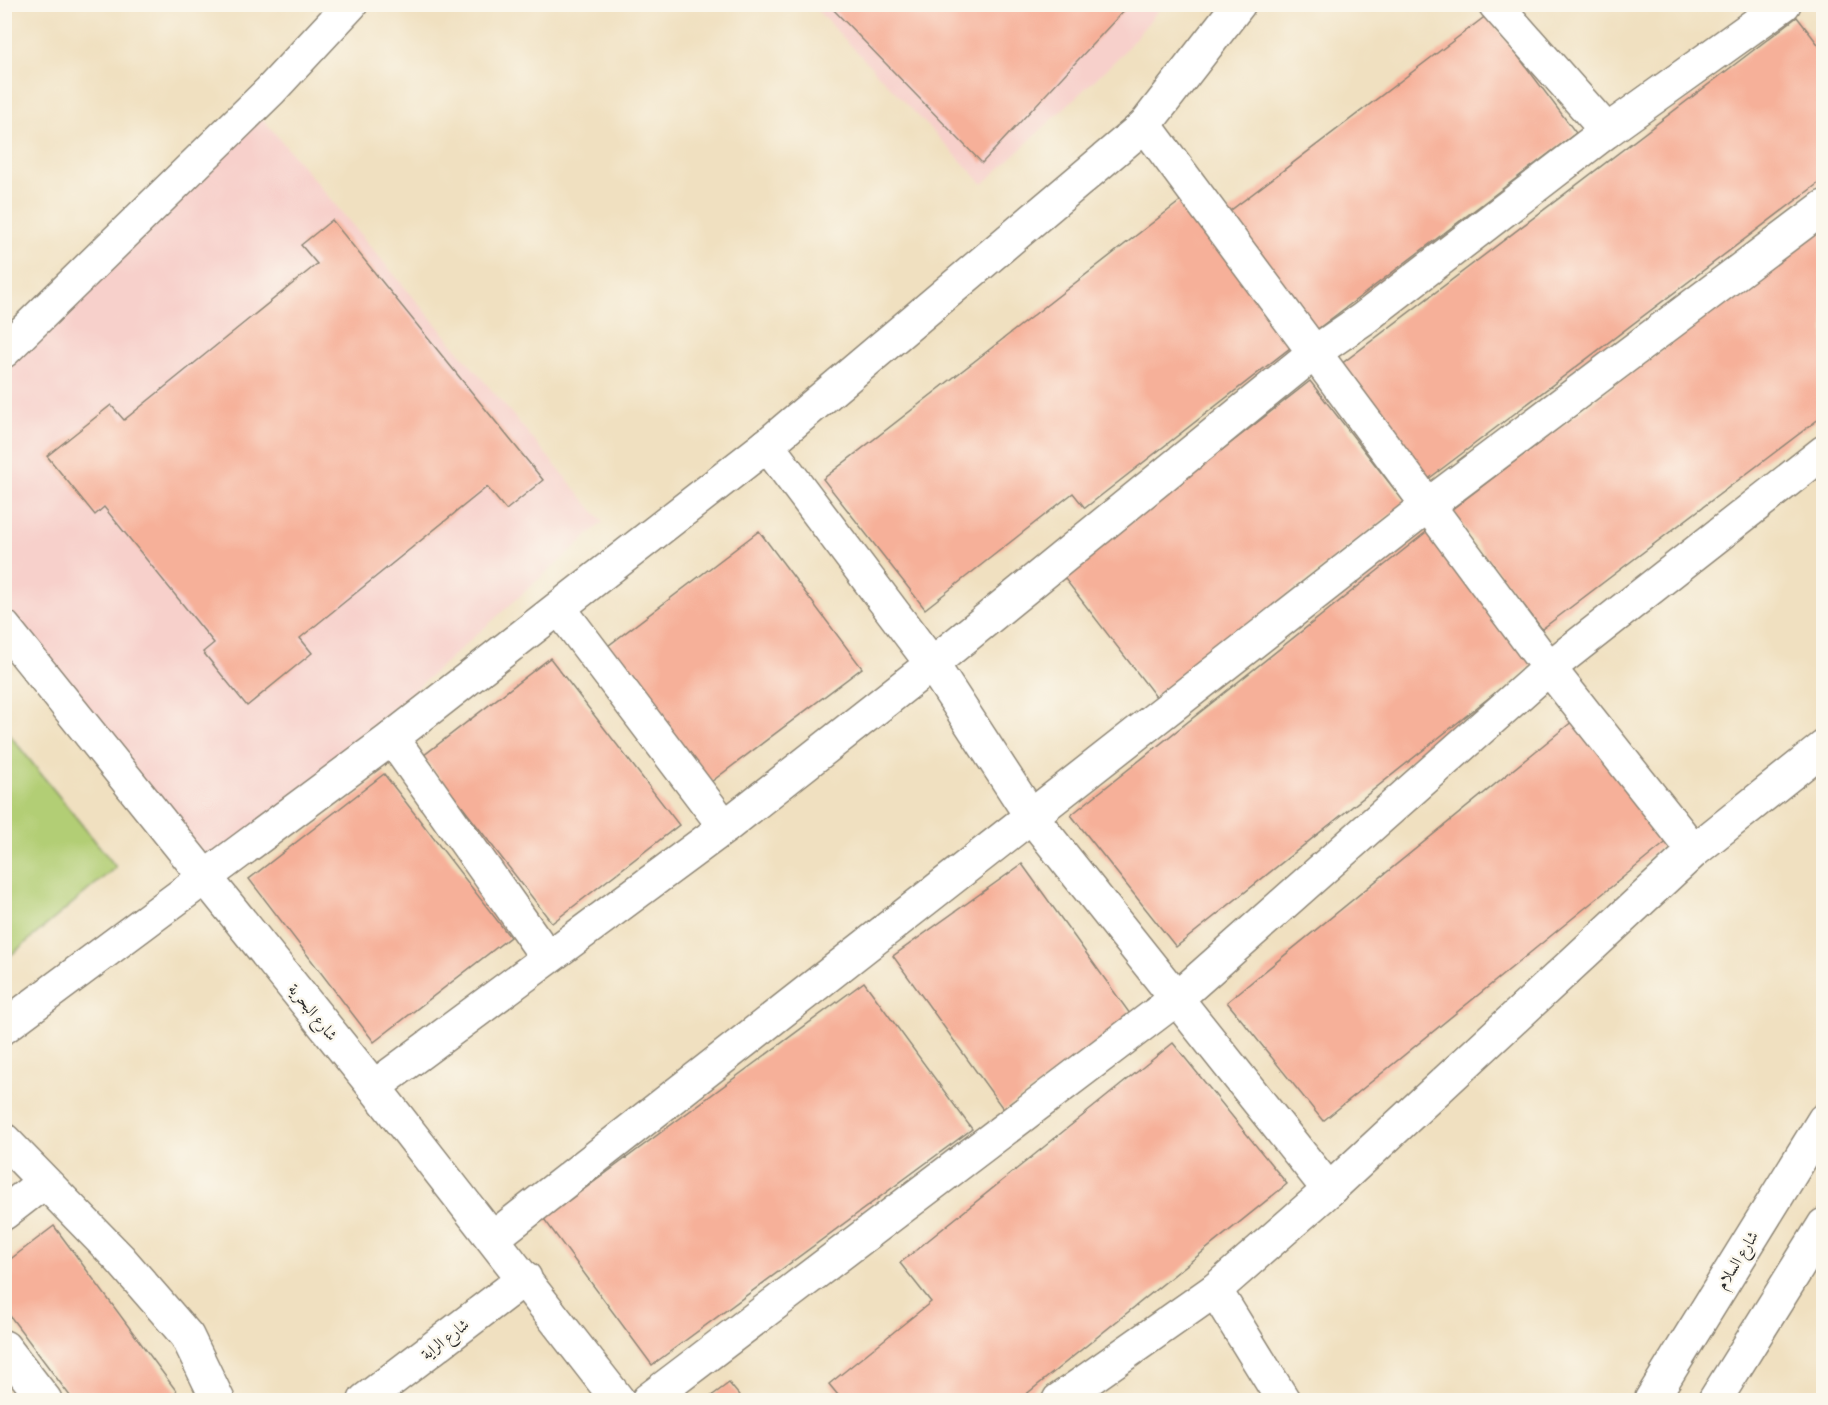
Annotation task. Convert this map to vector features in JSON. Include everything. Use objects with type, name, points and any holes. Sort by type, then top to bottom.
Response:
[{"type":"street","points":[[4,351],[270,91],[351,4]]},
{"type":"street","points":[[4,1027],[392,738],[767,446],[1144,124],[1239,4]]},
{"type":"street","points":[[1495,4],[1607,130]]},
{"type":"street","points":[[374,1087],[725,827],[932,664],[1315,352],[1363,319],[1607,130],[1784,4]]},
{"type":"street","points":[[1144,124],[1549,668],[1694,851]]},
{"type":"street","points":[[493,1238],[1428,505],[1824,207]]},
{"type":"street","points":[[767,446],[932,664],[1031,816],[1329,1190]]},
{"type":"street","points":[[648,1401],[1176,999],[1549,668],[1824,452]]},
{"type":"street","points":[[559,608],[725,827]]},
{"type":"street","name":"شارع البحرية","points":[[4,627],[374,1087],[525,1278],[618,1401]]},
{"type":"street","points":[[392,738],[547,957]]},
{"type":"street","points":[[1059,1401],[1215,1290],[1329,1190],[1694,851],[1824,747]]},
{"type":"street","name":"شارع السلام","points":[[1651,1401],[1824,1120]]},
{"type":"street","points":[[4,1140],[120,1259],[187,1336],[218,1401]]},
{"type":"street","points":[[4,1213],[44,1182]]},
{"type":"street","points":[[1715,1401],[1824,1225]]},
{"type":"street","name":"شارع الراية","points":[[365,1401],[525,1278]]},
{"type":"street","points":[[1215,1290],[1283,1401]]},
{"type":"street","points":[[4,1347],[45,1401]]},
{"type":"shaded area","points":[[812,5],[1163,5],[1120,56],[983,184]]},
{"type":"shaded area","points":[[251,105],[603,522],[207,875],[5,625],[5,351]]},
{"type":"green space","points":[[4,728],[116,867],[5,960],[4,960]]},
{"type":"building","points":[[828,4],[1130,4],[982,163]]},
{"type":"building","points":[[1487,15],[1576,133],[1315,331],[1226,214]]},
{"type":"building","points":[[1797,17],[1824,52],[1824,179],[1427,480],[1340,365]]},
{"type":"building","points":[[1183,199],[1295,344],[1085,508],[1073,493],[925,609],[823,479]]},
{"type":"building","points":[[332,220],[543,480],[506,510],[487,487],[300,638],[312,653],[247,706],[203,652],[214,643],[104,507],[95,515],[47,456],[111,405],[124,420],[317,264],[301,245]]},
{"type":"building","points":[[1819,230],[1824,236],[1824,415],[1542,629],[1451,510]]},
{"type":"building","points":[[1310,381],[1405,503],[1156,697],[1062,575]]},
{"type":"building","points":[[1430,529],[1535,661],[1176,947],[1071,815]]},
{"type":"building","points":[[759,531],[862,668],[707,785],[604,649]]},
{"type":"building","points":[[550,658],[679,825],[552,923],[423,756]]},
{"type":"building","points":[[1579,716],[1675,835],[1323,1121],[1227,1002]]},
{"type":"building","points":[[384,774],[510,937],[374,1042],[249,879]]},
{"type":"building","points":[[1022,864],[1133,1018],[1004,1110],[893,956]]},
{"type":"building","points":[[864,982],[972,1129],[652,1365],[544,1219]]},
{"type":"building","points":[[1173,1043],[1287,1184],[1019,1400],[842,1400],[829,1384],[931,1302],[900,1263]]},
{"type":"building","points":[[54,1226],[183,1400],[73,1400],[4,1308],[4,1264]]},
{"type":"building","points":[[729,1383],[743,1400],[706,1400]]}]
